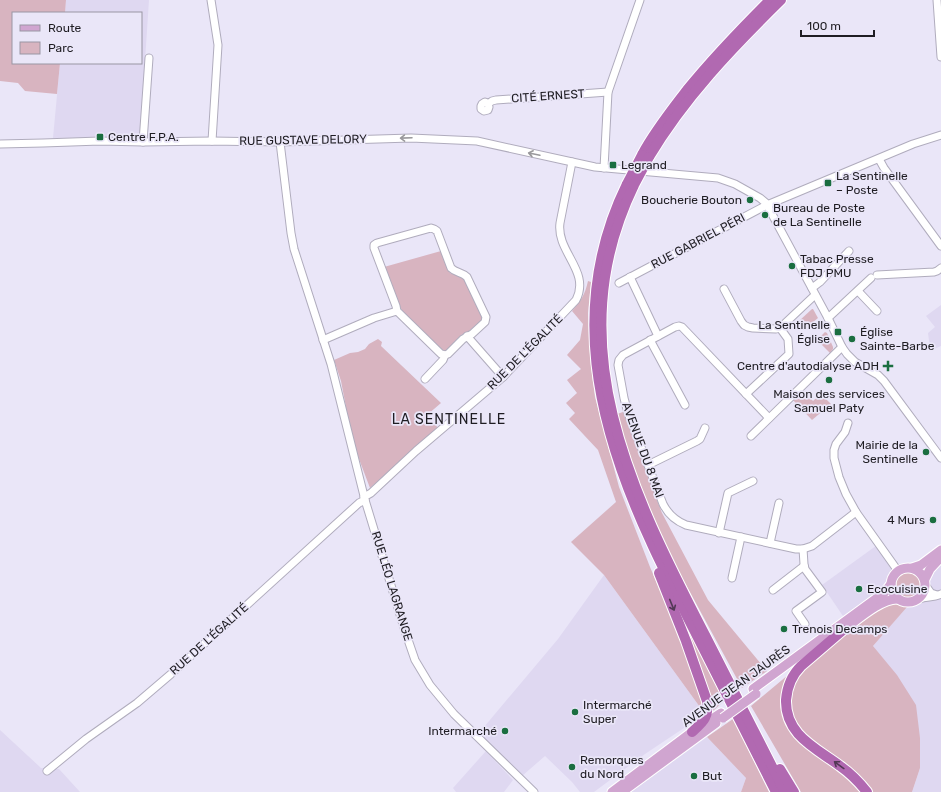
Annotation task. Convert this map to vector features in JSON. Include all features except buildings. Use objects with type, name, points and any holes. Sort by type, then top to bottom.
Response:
[{"type":"highway","points":[[770,0],[732,38],[694,81],[665,119],[630,185],[619,202],[604,247],[596,284],[594,306],[594,343],[597,376],[607,424],[620,468],[639,516],[661,565],[776,792]]},
{"type":"highway","points":[[646,156],[705,80],[781,0]]},
{"type":"highway","points":[[630,185],[613,239],[603,290],[601,316],[604,372],[616,428],[627,465],[652,529],[785,792]]},
{"type":"highway","points":[[639,516],[643,535],[682,630],[706,695],[708,708],[706,716],[701,724],[692,732]]},
{"type":"highway","points":[[843,630],[796,672],[792,678],[786,698],[787,709],[791,722],[800,737],[849,772],[867,792]]},
{"type":"highway","points":[[740,704],[748,712],[794,792]]},
{"type":"main road","points":[[941,550],[921,565],[912,568],[904,568],[898,571],[891,584],[892,592],[898,598],[906,602],[919,599],[924,593],[925,583],[930,568],[941,557]]},
{"type":"main road","points":[[912,568],[921,572],[925,583]]},
{"type":"main road","name":"AVENUE JEAN JAURÈS","points":[[622,792],[884,593],[891,584]]},
{"type":"main road","name":"AVENUE JEAN JAURÈS","points":[[754,692],[877,606],[888,600],[898,598]]},
{"type":"main road","name":"AVENUE JEAN JAURÈS","points":[[612,792],[692,732],[722,716]]},
{"type":"street","points":[[211,0],[218,45],[212,141]]},
{"type":"street","points":[[604,168],[608,92],[640,0]]},
{"type":"street","points":[[937,0],[941,57]]},
{"type":"street","points":[[143,142],[149,58]]},
{"type":"street","name":"CITÉ ERNEST","points":[[488,104],[496,100],[608,92]]},
{"type":"street","name":"RUE GABRIEL PÉRI","points":[[619,283],[768,205],[902,149],[941,135]]},
{"type":"street","name":"RUE GUSTAVE DELORY","points":[[0,144],[43,144],[87,141],[280,142],[411,138],[473,141],[604,168],[723,179],[757,196],[768,205]]},
{"type":"street","name":"RUE LÉO LAGRANGE","points":[[280,142],[293,245],[336,380],[365,498],[414,656],[433,689],[454,714],[534,792]]},
{"type":"street","points":[[879,159],[941,246]]},
{"type":"street","name":"RUE DE L'ÉGALITÉ","points":[[47,771],[86,739],[141,700],[359,503],[372,493],[416,451],[503,377],[573,304],[579,295],[579,275],[562,242],[559,230],[572,162]]},
{"type":"street","points":[[768,205],[842,347],[856,362],[878,375],[884,381],[941,458]]},
{"type":"street","points":[[426,379],[443,360],[445,355],[485,322],[486,315],[467,276],[455,272],[451,268],[437,231],[434,229],[377,243],[374,245],[374,248],[397,311],[441,354],[445,355]]},
{"type":"street","points":[[812,288],[820,282],[849,251]]},
{"type":"street","points":[[828,318],[874,277],[934,272],[941,268]]},
{"type":"street","points":[[630,278],[658,336]]},
{"type":"street","points":[[724,289],[741,321],[748,327],[753,328],[780,328],[815,295]]},
{"type":"street","points":[[858,291],[877,311]]},
{"type":"street","points":[[323,340],[376,317],[397,311]]},
{"type":"street","name":"AVENUE DU 8 MAI","points":[[769,418],[682,327],[675,327],[650,340],[623,355],[619,360],[618,363],[628,413],[663,504],[671,516],[686,525],[770,544],[803,549]]},
{"type":"street","points":[[746,394],[789,354],[788,339],[780,328]]},
{"type":"street","points":[[467,336],[503,377]]},
{"type":"street","points":[[650,340],[685,405]]},
{"type":"street","points":[[751,436],[842,347]]},
{"type":"street","points":[[848,423],[836,444],[833,455],[841,481],[856,512],[898,571]]},
{"type":"street","points":[[648,465],[698,440],[705,428]]},
{"type":"street","points":[[719,532],[728,493],[753,481]]},
{"type":"street","points":[[770,544],[779,503]]},
{"type":"street","points":[[805,624],[796,611],[822,592],[804,566],[803,549],[812,546],[856,512]]},
{"type":"street","points":[[732,578],[741,537]]},
{"type":"street","points":[[773,590],[804,566]]},
{"type":"street","points":[[925,583],[932,594],[941,594]]},
{"type":"street","points":[[919,599],[934,597],[941,594]]},
{"type":"shaded area","points":[[66,0],[149,0],[140,137],[53,138],[60,64],[142,64],[142,12],[65,12]]},
{"type":"shaded area","points":[[941,305],[941,346],[935,349],[930,348],[928,333],[935,327],[926,316]]},
{"type":"shaded area","points":[[880,543],[897,566],[887,585],[843,616],[822,585]]},
{"type":"shaded area","points":[[941,561],[941,792],[912,792],[920,768],[920,738],[873,646],[905,609],[930,587],[931,571]]},
{"type":"shaded area","points":[[604,575],[705,714],[645,754],[594,792],[580,792],[572,782],[545,756],[522,776],[479,733],[558,639]]},
{"type":"shaded area","points":[[0,730],[41,768],[59,769],[80,792],[0,792]]},
{"type":"shaded area","points":[[707,737],[746,778],[741,792],[631,792]]},
{"type":"shaded area","points":[[486,751],[513,780],[504,792],[456,792],[453,788]]},
{"type":"green space","points":[[0,0],[66,0],[65,12],[12,12],[12,64],[60,64],[57,94],[25,91],[18,83],[0,81]]},
{"type":"green space","points":[[441,251],[450,273],[465,278],[482,315],[482,320],[469,331],[461,335],[445,352],[406,317],[399,305],[384,267]]},
{"type":"green space","points":[[588,281],[591,282],[588,313],[589,342],[595,397],[619,487],[650,567],[676,628],[689,631],[724,701],[714,710],[705,714],[604,575],[571,542],[616,502],[598,450],[569,419],[575,413],[566,403],[577,393],[567,380],[581,369],[567,355],[580,340],[583,324],[572,311],[586,290]]},
{"type":"green space","points":[[812,309],[818,318],[806,328],[799,321]]},
{"type":"green space","points":[[825,332],[827,333],[833,347],[830,353],[817,340]]},
{"type":"green space","points":[[378,339],[382,342],[381,346],[441,403],[427,415],[438,428],[370,488],[356,451],[345,408],[341,381],[334,360],[350,353],[365,349],[369,344]]},
{"type":"green space","points":[[803,390],[813,401],[821,394],[831,404],[812,420],[793,400]]},
{"type":"green space","points":[[623,412],[662,513],[708,600],[767,671],[742,688],[673,561],[647,502],[628,451],[617,414]]},
{"type":"green space","points":[[908,570],[918,574],[922,584],[918,594],[908,598],[898,594],[894,584],[898,574]]},
{"type":"green space","points":[[893,602],[907,607],[873,646],[897,675],[916,705],[920,738],[920,768],[912,792],[801,792],[751,706],[794,670],[817,656],[870,616]]},
{"type":"green space","points":[[733,719],[769,792],[741,792],[746,778],[707,737]]},
{"type":"place","name":"Centre F.P.A.","points":[[100,137]]},
{"type":"place","name":"Legrand","points":[[613,165]]},
{"type":"place","name":"La Sentinelle – Poste","points":[[828,183]]},
{"type":"place","name":"Boucherie Bouton","points":[[750,200]]},
{"type":"place","name":"Bureau de Poste de La Sentinelle","points":[[765,215]]},
{"type":"place","name":"Tabac Presse FDJ PMU","points":[[792,266]]},
{"type":"place","name":"La Sentinelle Église","points":[[838,332]]},
{"type":"place","name":"Église Sainte-Barbe","points":[[852,339]]},
{"type":"place","name":"Centre d'autodialyse ADH","points":[[888,366]]},
{"type":"place","name":"Maison des services Samuel Paty","points":[[829,380]]},
{"type":"place","name":"Mairie de la Sentinelle","points":[[926,452]]},
{"type":"place","name":"4 Murs","points":[[933,520]]},
{"type":"place","name":"Ecocuisine","points":[[859,589]]},
{"type":"place","name":"Trenois Decamps","points":[[784,629]]},
{"type":"place","name":"Intermarché Super","points":[[575,712]]},
{"type":"place","name":"Intermarché","points":[[505,731]]},
{"type":"place","name":"Remorques du Nord","points":[[572,767]]},
{"type":"place","name":"But","points":[[694,776]]},
{"type":"district","name":"LA SENTINELLE","points":[[449,419]]}]
